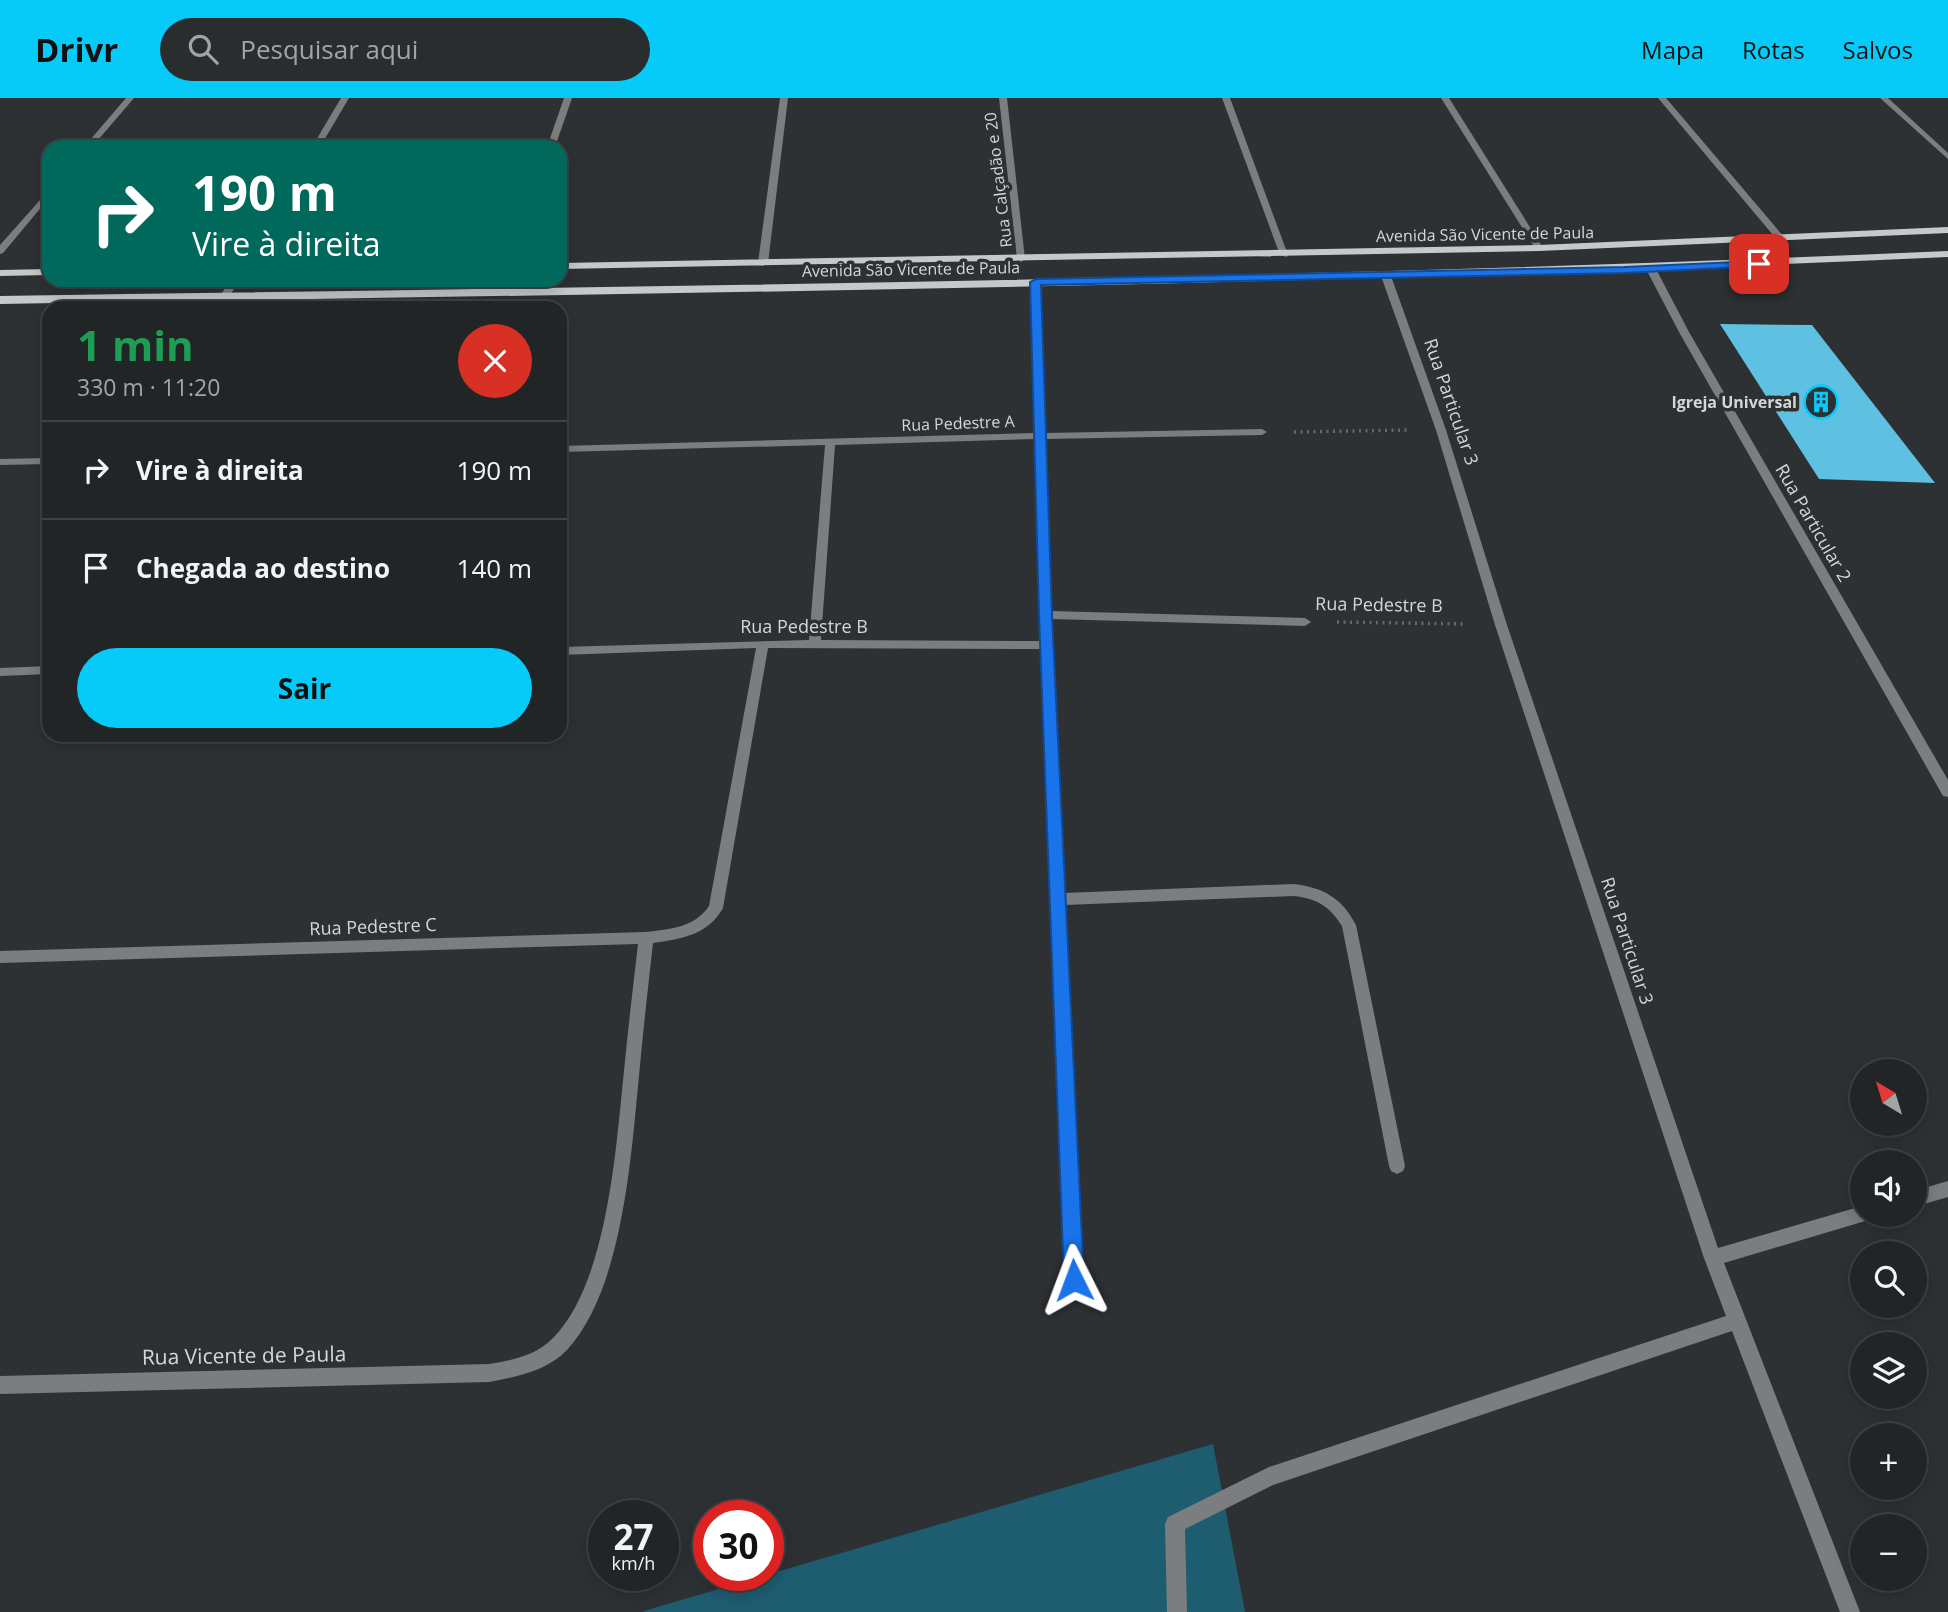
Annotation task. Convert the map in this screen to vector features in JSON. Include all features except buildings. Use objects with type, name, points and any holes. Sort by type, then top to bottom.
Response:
[{"type":"main road","name":"Avenida São Vicente de Paula","points":[[567,267],[1284,255],[1780,239],[1948,230]]},
{"type":"main road","name":"Avenida São Vicente de Paula","points":[[0,300],[1386,276],[1651,269],[1948,254]]},
{"type":"main road","points":[[0,273],[42,272]]},
{"type":"street","points":[[94,140],[130,98]]},
{"type":"street","points":[[320,140],[345,98]]},
{"type":"street","points":[[553,140],[568,98]]},
{"type":"street","points":[[763,263],[784,98]]},
{"type":"street","name":"Rua Calçadão e 20","points":[[1003,98],[1021,259]]},
{"type":"street","points":[[1226,98],[1284,255]]},
{"type":"street","points":[[1445,98],[1539,248]]},
{"type":"street","points":[[1662,98],[1780,239]]},
{"type":"street","points":[[1884,98],[1948,157]]},
{"type":"street","points":[[0,251],[42,201]]},
{"type":"street","name":"Rua Particular 2","points":[[1651,269],[1684,332],[1948,792]]},
{"type":"street","name":"Rua Particular 3","points":[[1386,276],[1441,430],[1501,625],[1713,1258],[1850,1612]]},
{"type":"street","points":[[1036,282],[1045,615],[1074,1280]]},
{"type":"street","points":[[225,296],[231,287]]},
{"type":"street","name":"Rua Pedestre A","points":[[567,449],[1262,432]]},
{"type":"street","points":[[815,645],[830,443]]},
{"type":"street","points":[[0,462],[42,461]]},
{"type":"street","name":"Rua Pedestre B","points":[[1045,615],[1305,622]]},
{"type":"street","name":"Rua Pedestre B","points":[[567,651],[762,644],[1048,645]]},
{"type":"street","name":"Rua Pedestre C","points":[[0,957],[646,938],[686,933],[702,925],[716,908],[762,644]]},
{"type":"street","points":[[0,672],[42,670]]},
{"type":"street","points":[[1057,899],[1294,890],[1319,893],[1337,906],[1349,925],[1396,1166]]},
{"type":"street","name":"Rua Vicente de Paula","points":[[0,1385],[489,1373],[527,1366],[559,1346],[577,1324],[595,1281],[618,1193],[646,938]]},
{"type":"street","points":[[1927,1195],[1948,1189]]},
{"type":"street","points":[[1713,1258],[1850,1218]]},
{"type":"street","points":[[1177,1612],[1175,1524],[1269,1477],[1737,1321]]},
{"type":"path","points":[[1262,432],[1441,430]]},
{"type":"path","name":"Rua Pedestre B","points":[[1305,622],[1501,625]]},
{"type":"shaded area","points":[[1213,1444],[1245,1612],[644,1612],[712,1591],[784,1591],[784,1570]]},
{"type":"place","name":"Igreja Universal","points":[[1821,402]]},
{"type":"route","points":[[1074,1280],[1045,615],[1036,282],[1386,276],[1759,264]]}]
